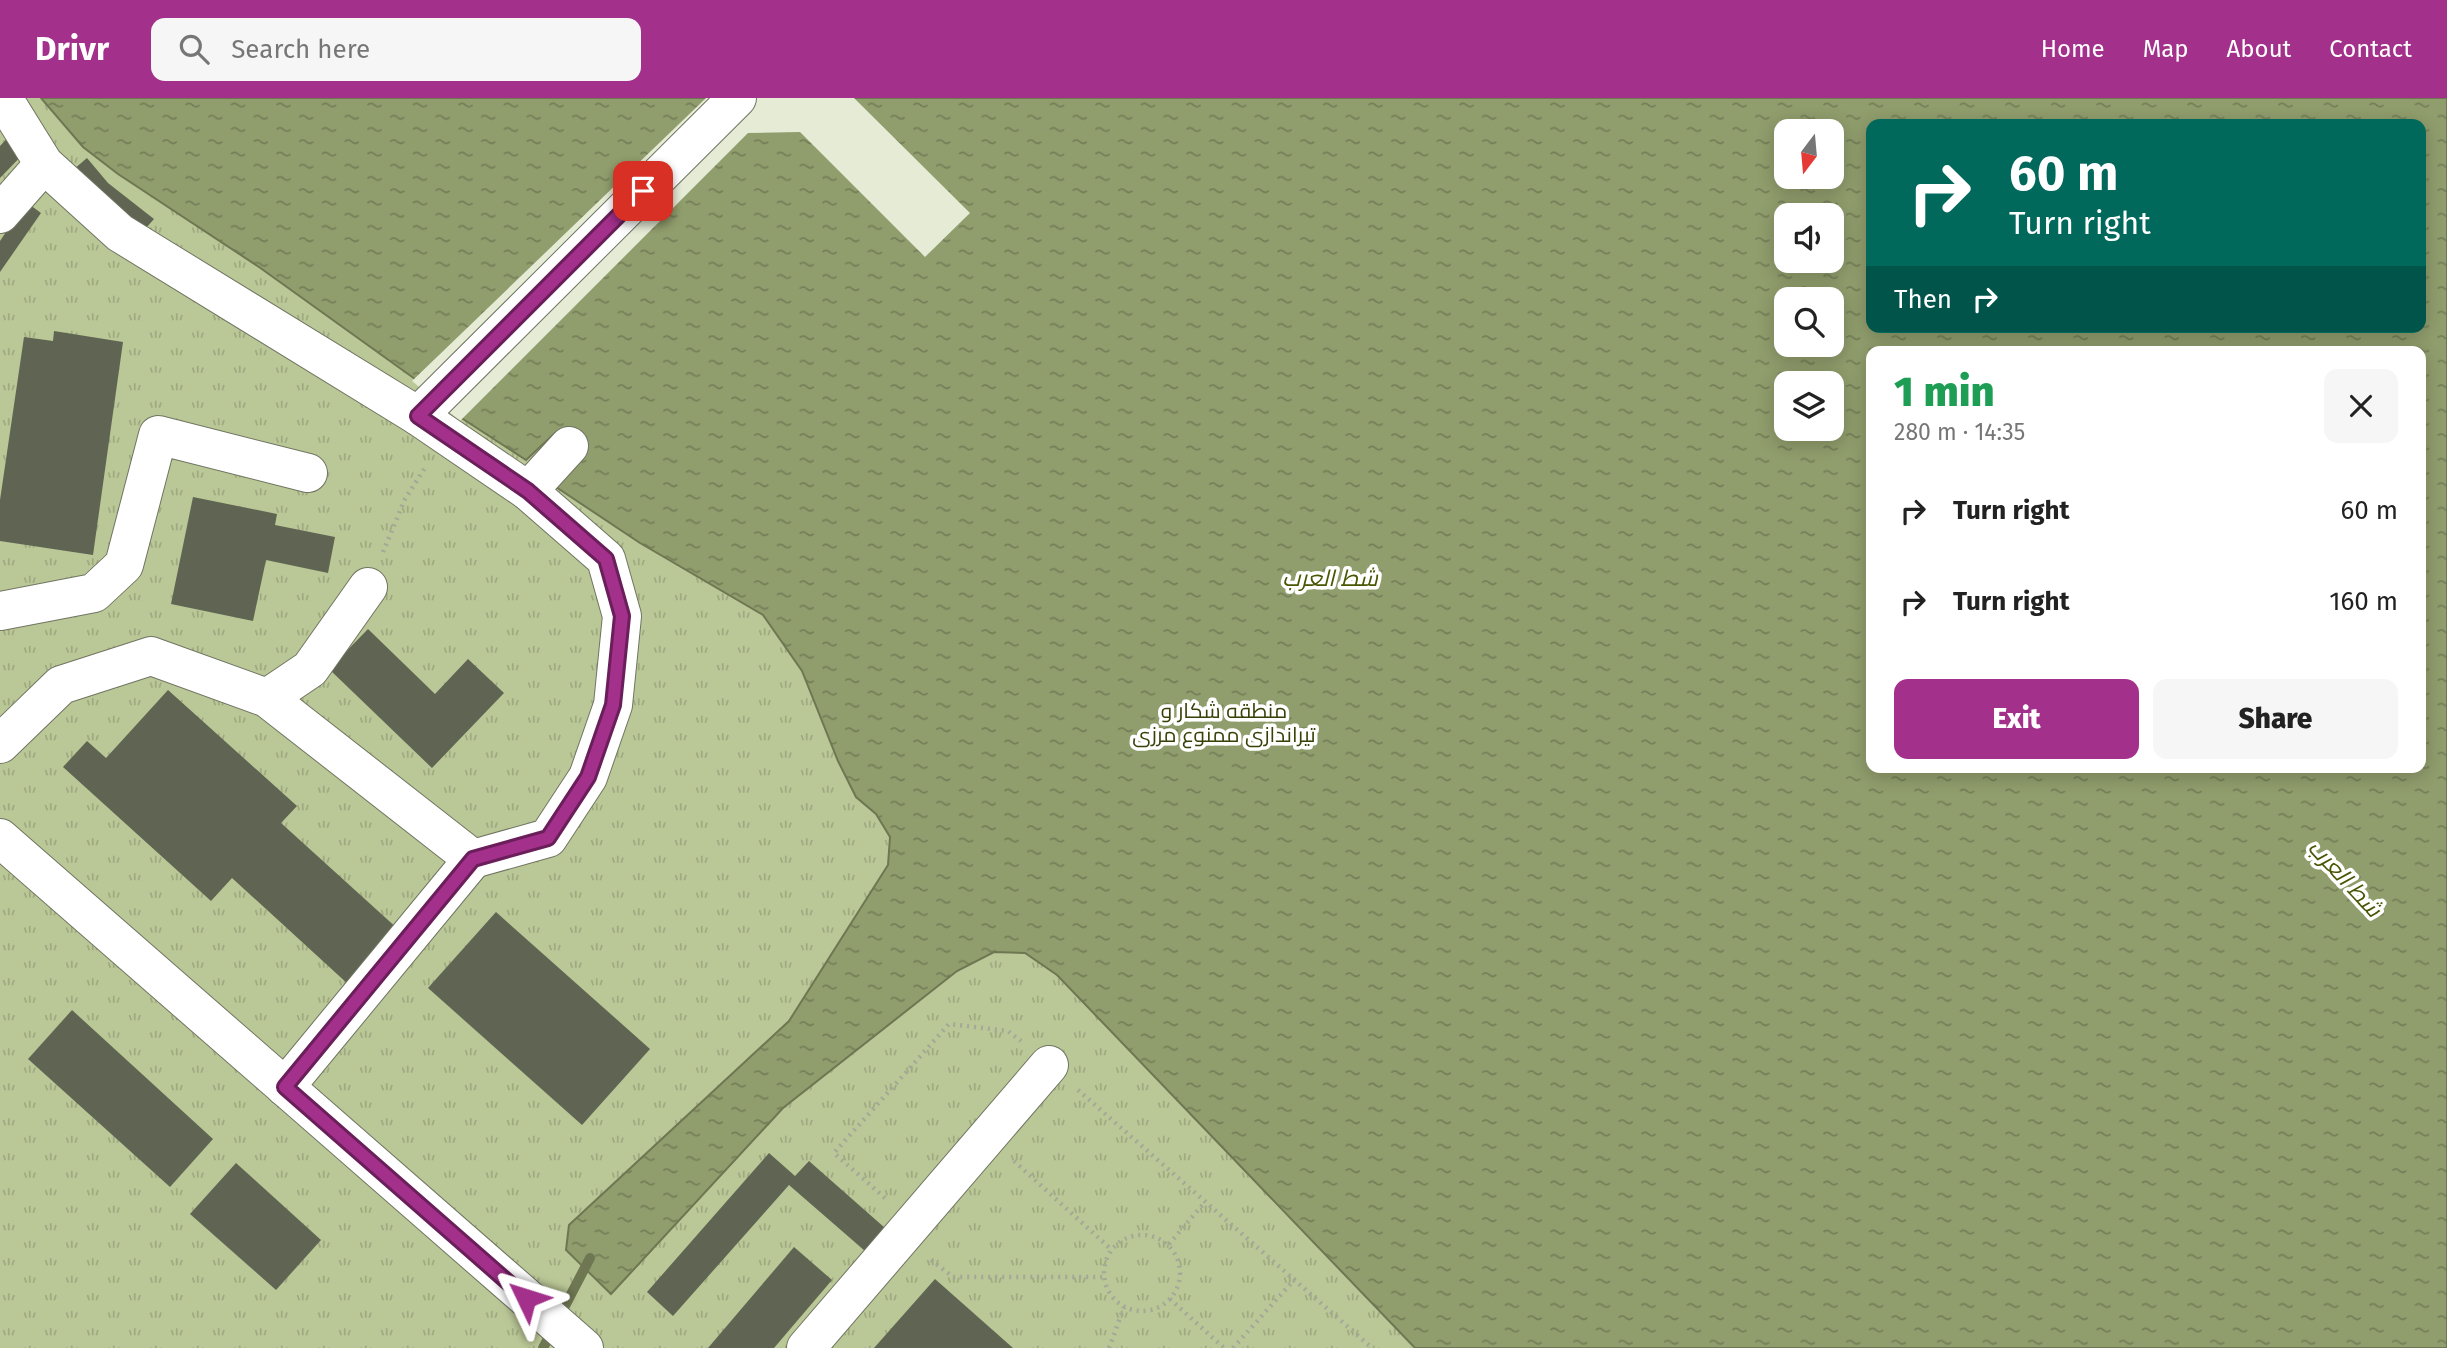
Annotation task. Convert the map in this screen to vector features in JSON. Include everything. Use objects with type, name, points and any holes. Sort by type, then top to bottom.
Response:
[{"type":"lane","points":[[3,98],[44,164],[120,233],[431,426],[528,491],[606,559],[622,616],[613,705],[588,777],[548,838],[473,859],[285,1087]]},
{"type":"lane","points":[[431,426],[737,98]]},
{"type":"lane","points":[[0,214],[44,164]]},
{"type":"lane","points":[[0,611],[94,593],[124,565],[158,435],[308,473]]},
{"type":"lane","points":[[528,491],[569,446]]},
{"type":"lane","points":[[267,698],[310,669],[368,587]]},
{"type":"lane","points":[[0,744],[61,685],[151,656],[267,698],[473,859]]},
{"type":"lane","points":[[0,838],[581,1346]]},
{"type":"lane","points":[[806,1348],[1049,1065]]},
{"type":"path","points":[[368,587],[405,499],[431,426]]},
{"type":"path","points":[[1103,1277],[953,1276],[834,1153],[949,1024],[1009,1031],[1371,1348]]},
{"type":"path","points":[[988,1137],[1112,1250]]},
{"type":"path","points":[[1169,1244],[1205,1202]]},
{"type":"path","points":[[1133,1235],[1152,1236],[1169,1244],[1179,1260],[1181,1279],[1174,1295],[1160,1308],[1141,1312],[1124,1307],[1110,1294],[1103,1277],[1106,1259],[1112,1250],[1117,1243],[1133,1235]]},
{"type":"path","points":[[1233,1348],[1294,1280]]},
{"type":"path","points":[[1170,1299],[1224,1348]]},
{"type":"path","points":[[1109,1348],[1124,1307]]},
{"type":"green space","name":"شط العرب","points":[[0,98],[1618,98],[1777,287],[1774,287],[1774,357],[1833,357],[1834,371],[1774,371],[1774,441],[1841,441],[1866,714],[1866,773],[1876,773],[2447,1348],[0,1348]]},
{"type":"water","name":"شط العرب","points":[[41,98],[2447,98],[2447,1348],[1415,1348],[1057,975],[1025,953],[994,952],[957,971],[783,1108],[611,1294],[566,1250],[569,1225],[789,1021],[888,865],[890,837],[876,814],[856,797],[838,761],[802,671],[763,615],[640,543],[556,487],[554,434],[526,460],[463,419],[415,379],[259,267],[118,174],[83,147]]},
{"type":"pier","points":[[706,98],[854,98],[970,213],[925,257],[800,132],[748,133],[460,421],[412,381]]},
{"type":"building","points":[[15,130],[29,148],[0,178],[0,146]]},
{"type":"building","points":[[87,158],[108,183],[154,219],[138,237],[67,175]]},
{"type":"building","points":[[26,202],[41,213],[0,272],[0,241]]},
{"type":"building","points":[[54,331],[123,342],[93,555],[0,541],[0,500],[24,337],[53,341]]},
{"type":"building","points":[[193,497],[277,514],[275,525],[335,537],[328,573],[266,560],[253,621],[171,604]]},
{"type":"building","points":[[368,629],[435,694],[468,659],[504,693],[432,768],[329,669]]},
{"type":"building","points":[[168,690],[297,806],[281,823],[399,930],[349,985],[232,878],[211,901],[63,767],[87,741],[106,758]]},
{"type":"building","points":[[496,912],[650,1049],[582,1125],[428,988]]},
{"type":"building","points":[[72,1010],[213,1139],[170,1187],[28,1059]]},
{"type":"building","points":[[769,1153],[795,1176],[809,1161],[885,1228],[865,1251],[789,1185],[673,1316],[647,1292]]},
{"type":"building","points":[[236,1163],[321,1240],[276,1290],[190,1214]]},
{"type":"building","points":[[794,1247],[832,1280],[774,1348],[708,1348]]},
{"type":"building","points":[[935,1279],[1013,1348],[874,1348]]},
{"type":"waterway","points":[[543,1348],[590,1258]]},
{"type":"route","points":[[526,1298],[285,1087],[473,859],[548,838],[588,777],[613,705],[622,616],[606,559],[528,491],[418,416],[643,191]]},
{"type":"park label","name":"منطقه شکار و تیراندازی ممنوع مرزی","points":[[1224,723]]}]
